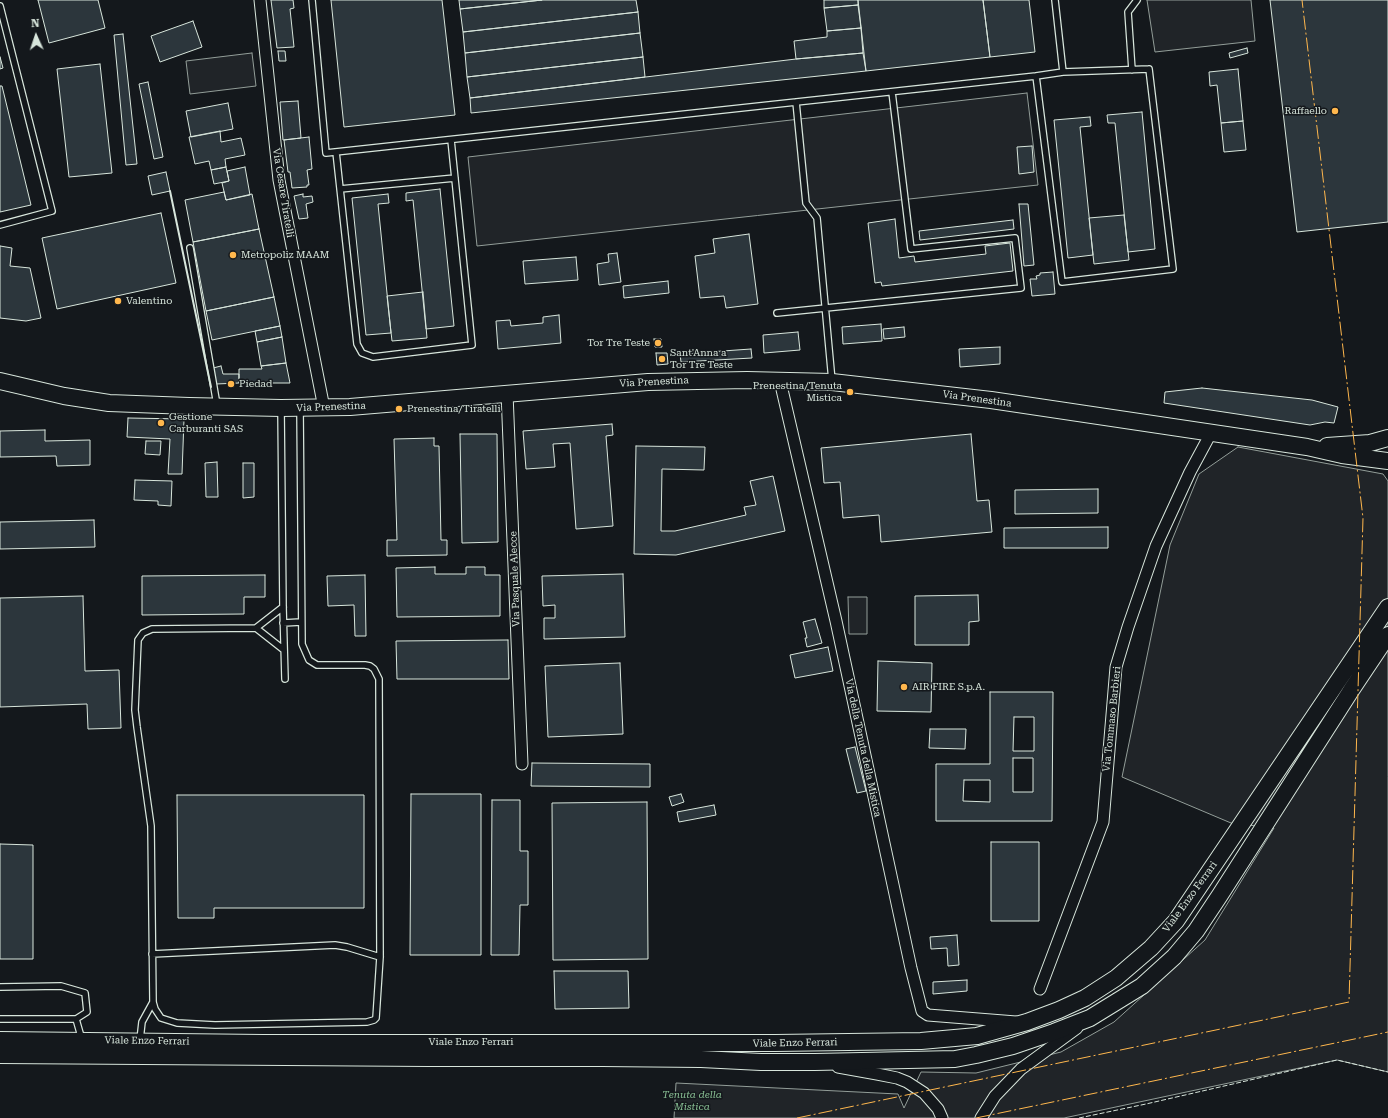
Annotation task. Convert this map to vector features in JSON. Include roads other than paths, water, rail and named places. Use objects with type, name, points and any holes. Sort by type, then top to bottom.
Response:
[{"type":"main road","name":"Via Prenestina","points":[[0,381],[64,396],[125,404],[281,408],[324,408],[648,382],[714,380],[832,382],[991,400],[1308,447],[1324,452],[1380,460]]},
{"type":"main road","name":"Via Prenestina","points":[[1308,447],[1370,443],[1388,438]]},
{"type":"main road","points":[[1380,460],[1388,468]]},
{"type":"main road","name":"Viale Enzo Ferrari","points":[[0,1040],[263,1043],[687,1043],[921,1041],[977,1036],[1027,1022],[1085,998],[1116,978],[1151,948],[1176,921],[1388,607]]},
{"type":"main road","name":"Viale Enzo Ferrari","points":[[0,1055],[602,1058],[816,1062],[955,1059],[1013,1046],[1090,1018],[1142,986],[1174,957],[1196,931],[1220,895],[1388,635]]},
{"type":"street","name":"Via Cesare Tiratelli","points":[[260,0],[279,180],[324,408]]},
{"type":"street","name":"Via della Tenuta della Mistica","points":[[780,381],[836,621],[911,968],[922,1011],[928,1015],[1027,1022]]},
{"type":"street","name":"Via Pasquale Alecce","points":[[508,393],[522,764]]},
{"type":"street","name":"Via Tommaso Barbieri","points":[[1040,989],[1102,822],[1116,667],[1128,627],[1156,546],[1190,472],[1212,433]]},
{"type":"street","points":[[982,1118],[995,1096],[1021,1069],[1090,1018]]},
{"type":"street","points":[[816,1062],[897,1078],[907,1082],[924,1093],[938,1110],[942,1118]]},
{"type":"lane","points":[[312,0],[326,153],[1063,72],[1149,69],[1173,269],[1062,282],[1036,76]]},
{"type":"lane","points":[[1055,0],[1063,72]]},
{"type":"lane","points":[[1132,70],[1128,12],[1137,0]]},
{"type":"lane","points":[[0,6],[52,211],[0,225]]},
{"type":"lane","points":[[777,313],[1021,288],[1015,238],[911,248],[892,92]]},
{"type":"lane","points":[[796,102],[806,203],[817,218],[832,382]]},
{"type":"lane","points":[[336,152],[358,344],[362,353],[373,357],[472,345],[451,140]]},
{"type":"lane","points":[[340,189],[455,178]]},
{"type":"lane","points":[[190,248],[217,407]]},
{"type":"lane","points":[[281,408],[285,679]]},
{"type":"lane","points":[[283,607],[256,628],[152,629],[146,631],[139,638],[137,646],[136,710],[140,751],[151,826],[153,1002],[154,1009],[161,1018],[177,1023],[215,1025],[367,1022],[376,1018],[380,957],[379,679],[374,669],[370,666],[320,666],[311,662],[305,654],[302,644],[300,408]]},
{"type":"lane","points":[[283,623],[301,622]]},
{"type":"lane","points":[[256,628],[284,650]]},
{"type":"lane","points":[[152,954],[335,945],[380,957]]},
{"type":"lane","points":[[0,987],[61,986],[85,993],[87,1012],[76,1019],[0,1019]]},
{"type":"lane","points":[[140,1041],[142,1022],[153,1002]]},
{"type":"lane","points":[[76,1019],[82,1040]]},
{"type":"place","name":"Raffaello","points":[[1335,111]]},
{"type":"place","name":"Metropoliz MAAM","points":[[233,255]]},
{"type":"place","name":"Valentino","points":[[118,301]]},
{"type":"place","name":"Tor Tre Teste","points":[[658,343]]},
{"type":"place","name":"Sant'Anna a Tor Tre Teste","points":[[662,359]]},
{"type":"place","name":"Piedad","points":[[231,384]]},
{"type":"place","name":"Prenestina/Tenuta Mistica","points":[[850,392]]},
{"type":"place","name":"Prenestina/Tiratelli","points":[[399,409]]},
{"type":"place","name":"Gestione Carburanti SAS","points":[[161,423]]},
{"type":"place","name":"AIR FIRE S.p.A.","points":[[904,687]]},
{"type":"park label","name":"Tenuta della Mistica","points":[[692,1100]]}]
